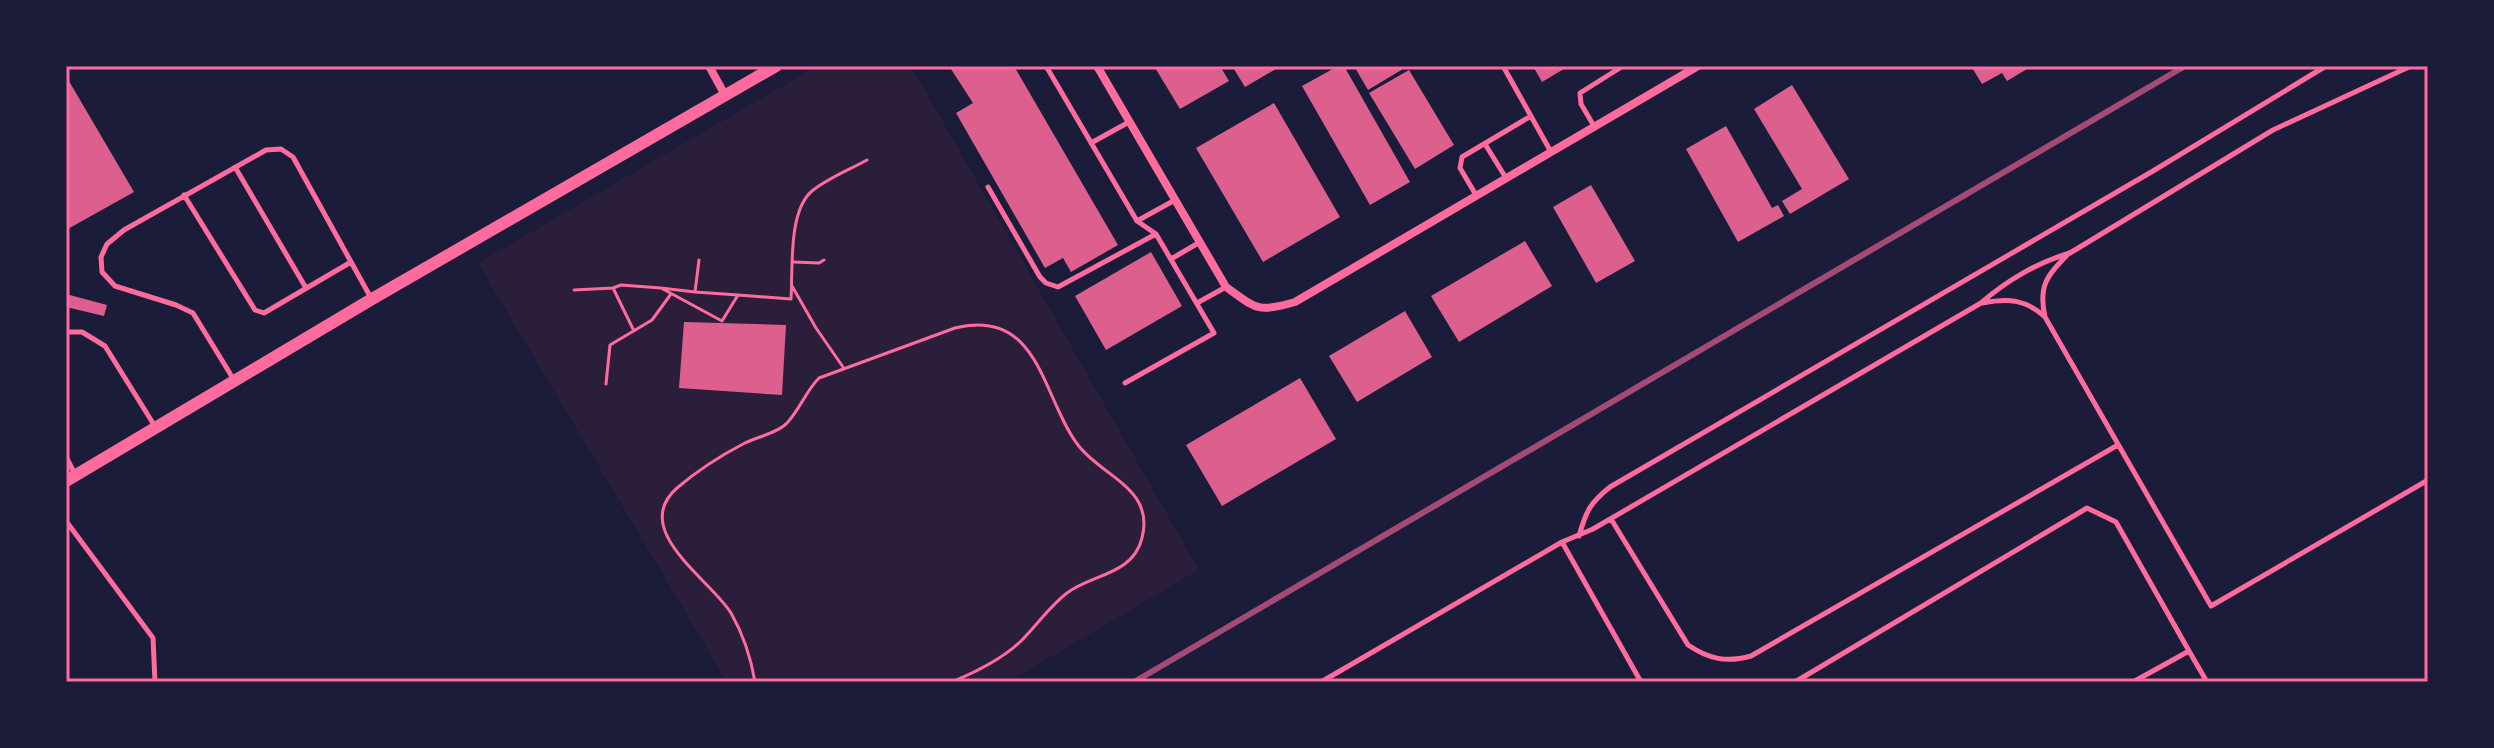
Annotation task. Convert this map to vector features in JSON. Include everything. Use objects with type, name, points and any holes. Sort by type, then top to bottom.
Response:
[{"type":"street","points":[[709,66],[725,95]]},
{"type":"street","points":[[71,478],[372,299],[776,66]]},
{"type":"street","points":[[1097,66],[1226,287],[1256,308],[1270,309],[1295,302],[1698,66]]},
{"type":"lane","points":[[1046,66],[1137,221],[1156,234],[1214,333],[1125,383]]},
{"type":"lane","points":[[1503,66],[1551,152]]},
{"type":"lane","points":[[1594,126],[1581,104],[1580,93],[1623,66]]},
{"type":"lane","points":[[1579,536],[1593,500],[1610,487],[2139,179],[2326,66]]},
{"type":"lane","points":[[2045,317],[2043,288],[2048,276],[2070,253],[2202,175],[2248,144],[2411,66]]},
{"type":"lane","points":[[1476,195],[1460,163],[1462,157],[1531,116]]},
{"type":"lane","points":[[1091,143],[1129,122]]},
{"type":"lane","points":[[1485,144],[1506,178]]},
{"type":"lane","points":[[234,381],[193,313],[115,286],[102,272],[101,257],[107,244],[124,230],[266,150],[281,149],[293,157],[372,299]]},
{"type":"lane","points":[[235,167],[306,288]]},
{"type":"lane","points":[[988,187],[1040,277],[1058,287],[1156,234]]},
{"type":"lane","points":[[184,195],[255,310],[264,313],[351,262]]},
{"type":"lane","points":[[1137,221],[1175,200]]},
{"type":"lane","points":[[1171,259],[1200,242]]},
{"type":"lane","points":[[1321,682],[1562,542],[1611,519],[1981,303],[1996,290],[2049,258],[2070,253]]},
{"type":"lane","points":[[1197,303],[1226,287]]},
{"type":"lane","points":[[1981,303],[2016,299],[2033,306],[2045,317],[2211,606],[2428,480]]},
{"type":"lane","points":[[66,332],[82,332],[105,346],[156,428]]},
{"type":"lane","points":[[1611,519],[1688,645],[1704,656],[1736,660],[1751,656],[2118,445]]},
{"type":"lane","points":[[66,457],[71,478]]},
{"type":"lane","points":[[1795,682],[2087,508],[2116,522],[2207,682]]},
{"type":"lane","points":[[66,521],[153,638],[155,682]]},
{"type":"lane","points":[[1562,542],[1641,682]]},
{"type":"lane","points":[[2133,682],[2189,651]]},
{"type":"path","points":[[574,290],[621,285],[791,299],[798,210],[818,187],[867,160]]},
{"type":"path","points":[[695,292],[699,260]]},
{"type":"path","points":[[794,262],[819,263],[824,260]]},
{"type":"path","points":[[792,286],[843,368]]},
{"type":"path","points":[[613,288],[634,331]]},
{"type":"path","points":[[661,288],[722,321],[738,295]]},
{"type":"path","points":[[606,384],[610,345],[652,320],[671,294]]},
{"type":"path","points":[[755,682],[753,665],[731,613],[674,549],[665,532],[663,518],[666,502],[674,490],[721,456],[786,425],[814,383],[843,368],[965,325],[991,327],[1005,332],[1017,339],[1036,359],[1061,418],[1079,447],[1127,486],[1140,504],[1143,515],[1142,540],[1125,565],[1075,587],[1001,657],[952,682]]},
{"type":"shaded area","points":[[817,66],[911,66],[1199,570],[1008,682],[727,682],[478,263]]},
{"type":"building","points":[[949,66],[1014,66],[1118,245],[1071,272],[1063,258],[1045,268],[956,113],[973,103]]},
{"type":"building","points":[[1154,66],[1220,66],[1229,81],[1180,109]]},
{"type":"building","points":[[1232,66],[1281,66],[1245,87]]},
{"type":"building","points":[[1338,66],[1344,66],[1410,182],[1370,205],[1302,86]]},
{"type":"building","points":[[1354,66],[1408,66],[1368,90]]},
{"type":"building","points":[[1533,66],[1569,66],[1542,82]]},
{"type":"building","points":[[1971,66],[2032,66],[2007,81],[2002,73],[1982,84]]},
{"type":"building","points":[[1409,70],[1454,145],[1415,169],[1369,93]]},
{"type":"building","points":[[66,76],[134,192],[66,230]]},
{"type":"building","points":[[1792,85],[1849,179],[1790,214],[1782,201],[1802,189],[1754,109]]},
{"type":"building","points":[[1274,103],[1340,217],[1263,262],[1196,148]]},
{"type":"building","points":[[1726,126],[1772,208],[1778,205],[1784,216],[1738,242],[1686,149]]},
{"type":"building","points":[[1591,185],[1635,261],[1596,283],[1553,207]]},
{"type":"building","points":[[1525,241],[1552,286],[1459,342],[1431,296]]},
{"type":"building","points":[[1151,252],[1182,306],[1106,350],[1075,296]]},
{"type":"building","points":[[66,294],[107,305],[104,316],[66,307]]},
{"type":"building","points":[[1405,311],[1432,357],[1357,402],[1329,356]]},
{"type":"building","points":[[684,322],[786,325],[782,395],[679,388]]},
{"type":"building","points":[[1300,378],[1336,439],[1222,506],[1186,445]]},
{"type":"railway","points":[[1134,682],[2185,66]]}]
